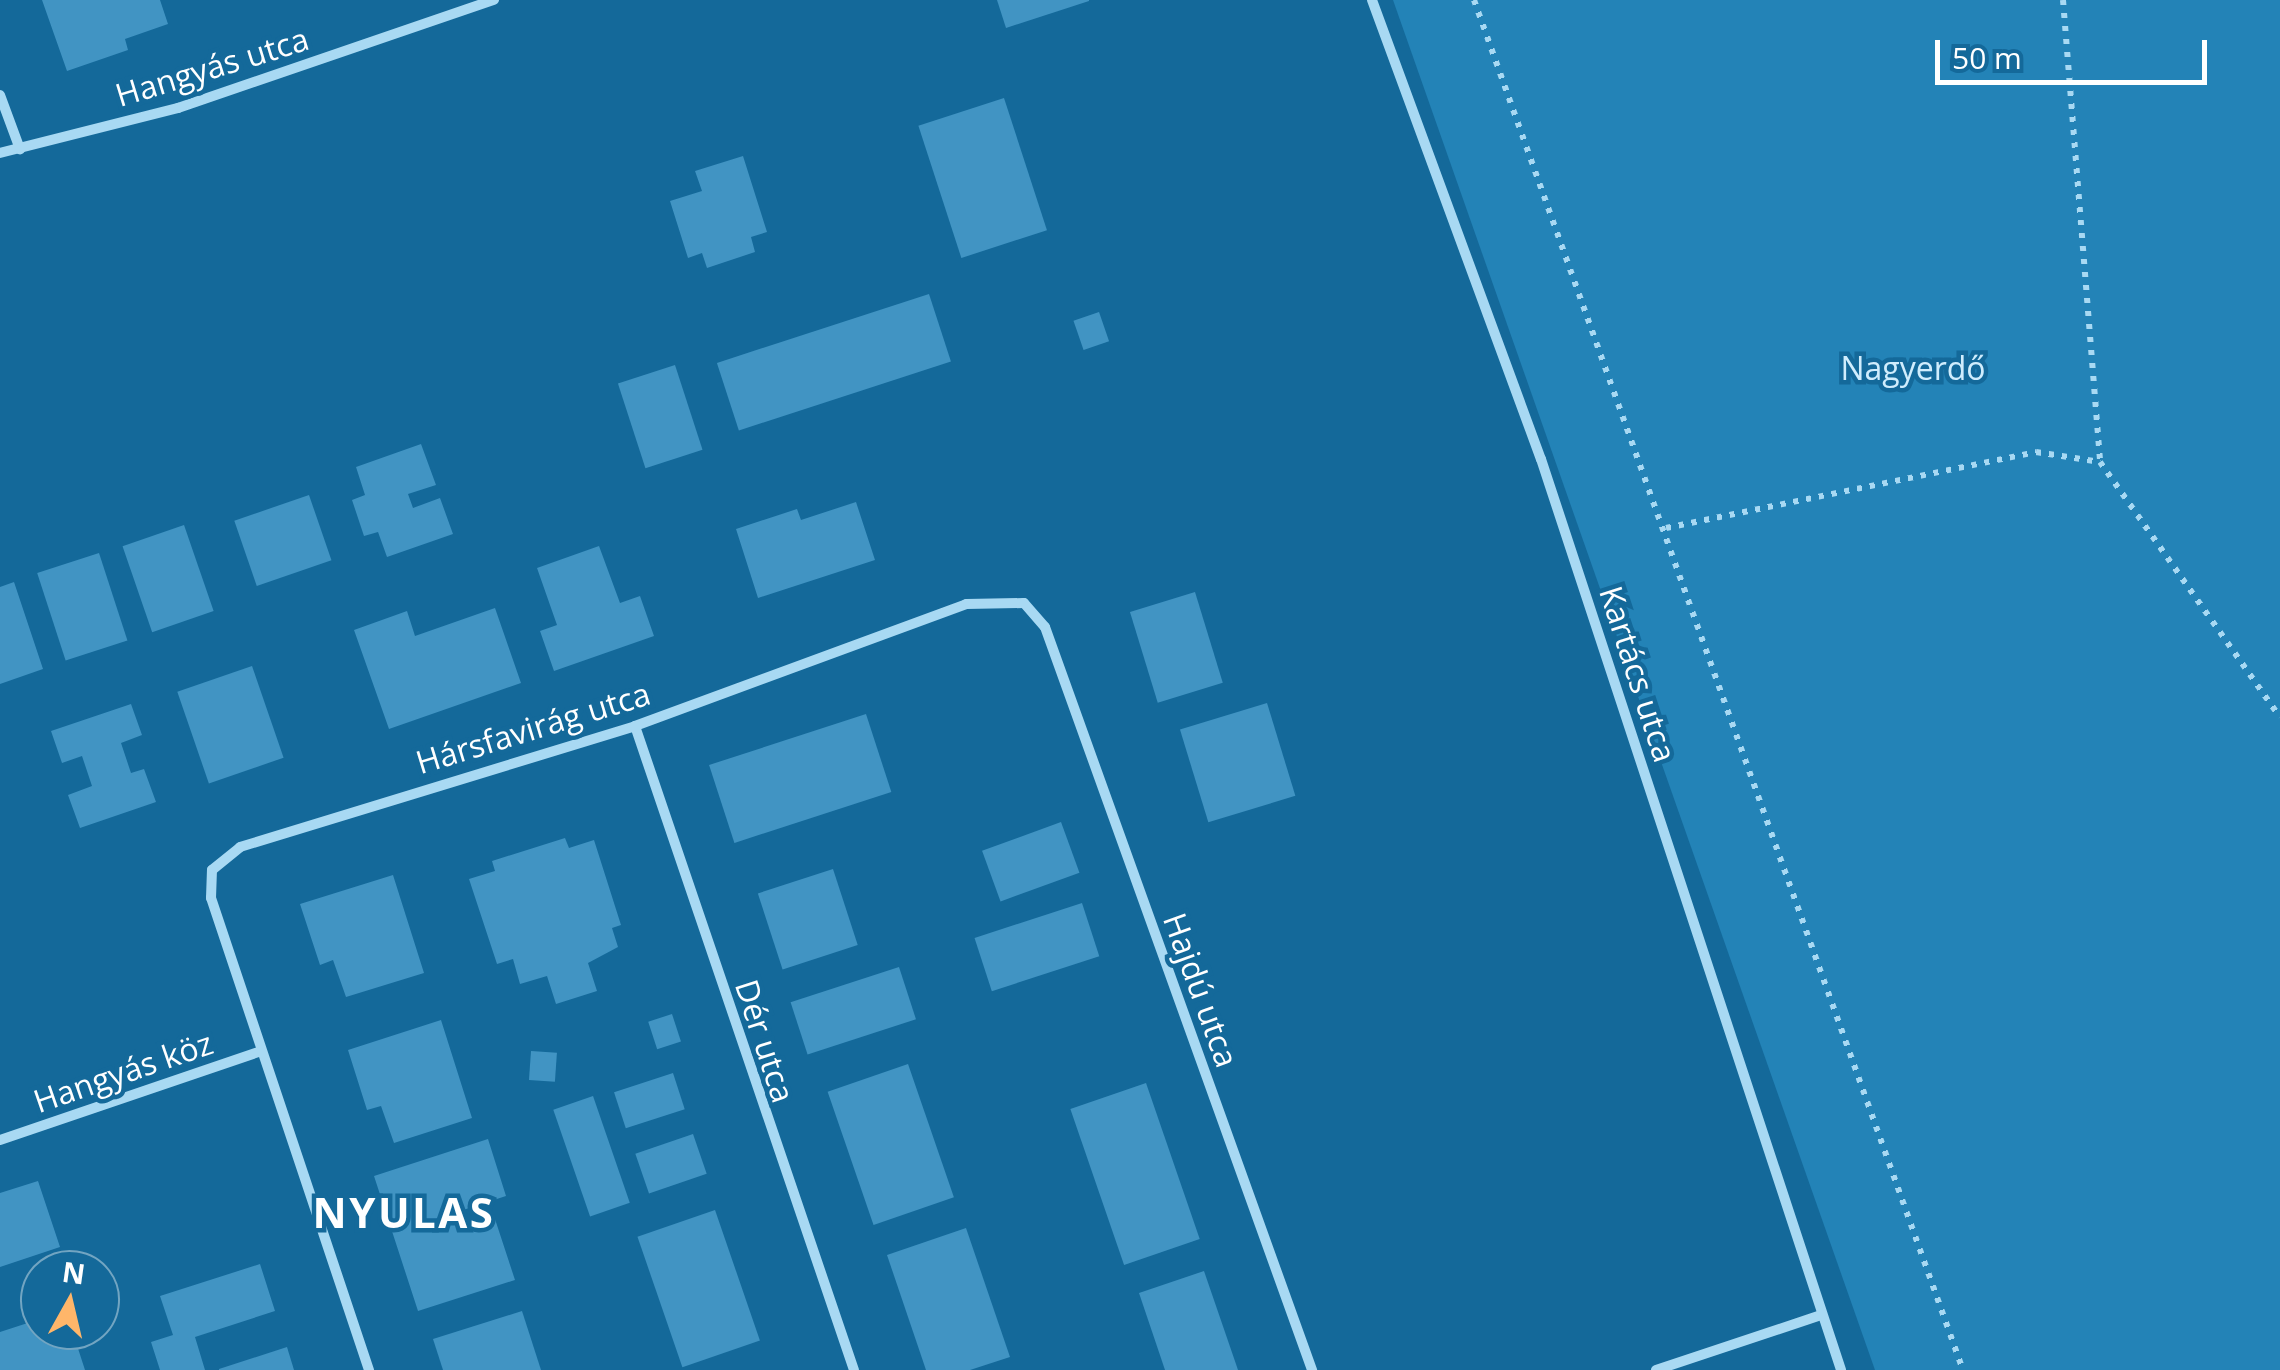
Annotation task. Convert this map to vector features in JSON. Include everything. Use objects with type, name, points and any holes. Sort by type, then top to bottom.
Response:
[{"type":"street","name":"Hangyás utca","points":[[0,153],[178,108],[494,0]]},
{"type":"street","name":"Kartács utca","points":[[1372,0],[1541,459],[1841,1370]]},
{"type":"street","points":[[0,95],[20,149]]},
{"type":"street","name":"Hársfavirág utca","points":[[370,1370],[210,898],[212,870],[240,847],[635,726],[966,604],[1024,603],[1045,627]]},
{"type":"street","name":"Hajdú utca","points":[[1045,627],[1312,1370]]},
{"type":"street","name":"Dér utca","points":[[635,726],[854,1370]]},
{"type":"street","name":"Hangyás köz","points":[[0,1140],[261,1052]]},
{"type":"street","points":[[1656,1370],[1822,1315]]},
{"type":"path","points":[[1474,0],[1666,528],[1963,1370]]},
{"type":"path","points":[[2063,0],[2100,462],[2280,717]]},
{"type":"path","points":[[1666,528],[2036,452],[2100,462]]},
{"type":"green space","name":"Nagyerdő","points":[[1393,0],[2280,0],[2280,1370],[1875,1370]]},
{"type":"building","points":[[42,0],[160,0],[168,24],[125,39],[128,50],[67,71]]},
{"type":"building","points":[[997,0],[1089,0],[1089,1],[1006,28]]},
{"type":"building","points":[[1004,98],[1047,230],[961,258],[918,126]]},
{"type":"building","points":[[743,156],[767,232],[751,237],[755,252],[707,268],[702,253],[688,258],[670,201],[702,191],[695,171]]},
{"type":"building","points":[[929,294],[951,362],[739,430],[717,363]]},
{"type":"building","points":[[1099,312],[1109,341],[1084,350],[1073,321]]},
{"type":"building","points":[[675,365],[703,450],[645,468],[618,384]]},
{"type":"building","points":[[421,444],[436,485],[408,494],[413,508],[440,498],[453,534],[387,557],[378,532],[364,536],[352,500],[365,495],[356,467]]},
{"type":"building","points":[[309,495],[331,560],[257,586],[234,521]]},
{"type":"building","points":[[856,502],[875,560],[758,598],[736,529],[797,509],[801,520]]},
{"type":"building","points":[[184,525],[214,611],[152,632],[123,546]]},
{"type":"building","points":[[599,546],[620,603],[640,596],[654,636],[554,671],[540,631],[557,625],[537,568]]},
{"type":"building","points":[[99,553],[127,640],[66,661],[37,573]]},
{"type":"building","points":[[14,582],[43,669],[0,684],[0,587]]},
{"type":"building","points":[[1195,592],[1223,683],[1158,703],[1130,612]]},
{"type":"building","points":[[495,608],[521,683],[389,729],[354,630],[407,611],[415,636]]},
{"type":"building","points":[[252,666],[284,758],[209,783],[177,692]]},
{"type":"building","points":[[1267,703],[1295,796],[1208,822],[1180,730]]},
{"type":"building","points":[[131,704],[142,735],[121,743],[131,773],[144,769],[156,802],[80,828],[68,795],[92,786],[82,756],[62,763],[51,731]]},
{"type":"building","points":[[866,714],[891,792],[734,843],[709,765]]},
{"type":"building","points":[[1061,822],[1079,873],[1001,901],[982,851]]},
{"type":"building","points":[[565,838],[569,848],[594,840],[621,925],[612,928],[618,947],[588,963],[597,991],[556,1004],[547,976],[520,984],[513,959],[497,964],[469,879],[495,871],[492,861]]},
{"type":"building","points":[[833,869],[858,945],[783,969],[758,893]]},
{"type":"building","points":[[393,875],[424,973],[346,997],[333,960],[320,965],[300,904]]},
{"type":"building","points":[[1082,903],[1099,956],[992,991],[975,938]]},
{"type":"building","points":[[899,967],[916,1019],[808,1055],[791,1002]]},
{"type":"building","points":[[672,1014],[681,1042],[657,1049],[648,1022]]},
{"type":"building","points":[[441,1020],[472,1118],[394,1143],[381,1106],[367,1110],[348,1050]]},
{"type":"building","points":[[531,1051],[557,1053],[555,1082],[529,1080]]},
{"type":"building","points":[[908,1064],[954,1197],[874,1225],[828,1092]]},
{"type":"building","points":[[673,1073],[685,1109],[626,1128],[614,1092]]},
{"type":"building","points":[[1146,1083],[1200,1239],[1124,1265],[1070,1109]]},
{"type":"building","points":[[593,1096],[630,1203],[590,1217],[553,1110]]},
{"type":"building","points":[[693,1134],[707,1174],[649,1194],[635,1154]]},
{"type":"building","points":[[488,1139],[506,1196],[460,1211],[465,1225],[494,1216],[515,1280],[418,1311],[374,1176]]},
{"type":"building","points":[[38,1181],[60,1247],[20,1250],[20,1260],[0,1267],[0,1193]]},
{"type":"building","points":[[715,1210],[760,1340],[682,1367],[637,1237]]},
{"type":"building","points":[[966,1228],[1010,1357],[970,1370],[926,1370],[887,1255]]},
{"type":"building","points":[[260,1264],[275,1311],[195,1337],[205,1370],[160,1370],[151,1342],[173,1335],[160,1296]]},
{"type":"building","points":[[1204,1271],[1238,1370],[1165,1370],[1139,1293]]},
{"type":"building","points":[[522,1311],[541,1370],[443,1370],[433,1339]]},
{"type":"building","points":[[20,1326],[20,1350],[78,1350],[85,1370],[0,1370],[0,1332]]},
{"type":"building","points":[[287,1347],[294,1370],[219,1370],[219,1369]]},
{"type":"district","name":"NYULAS","points":[[404,1212]]}]
